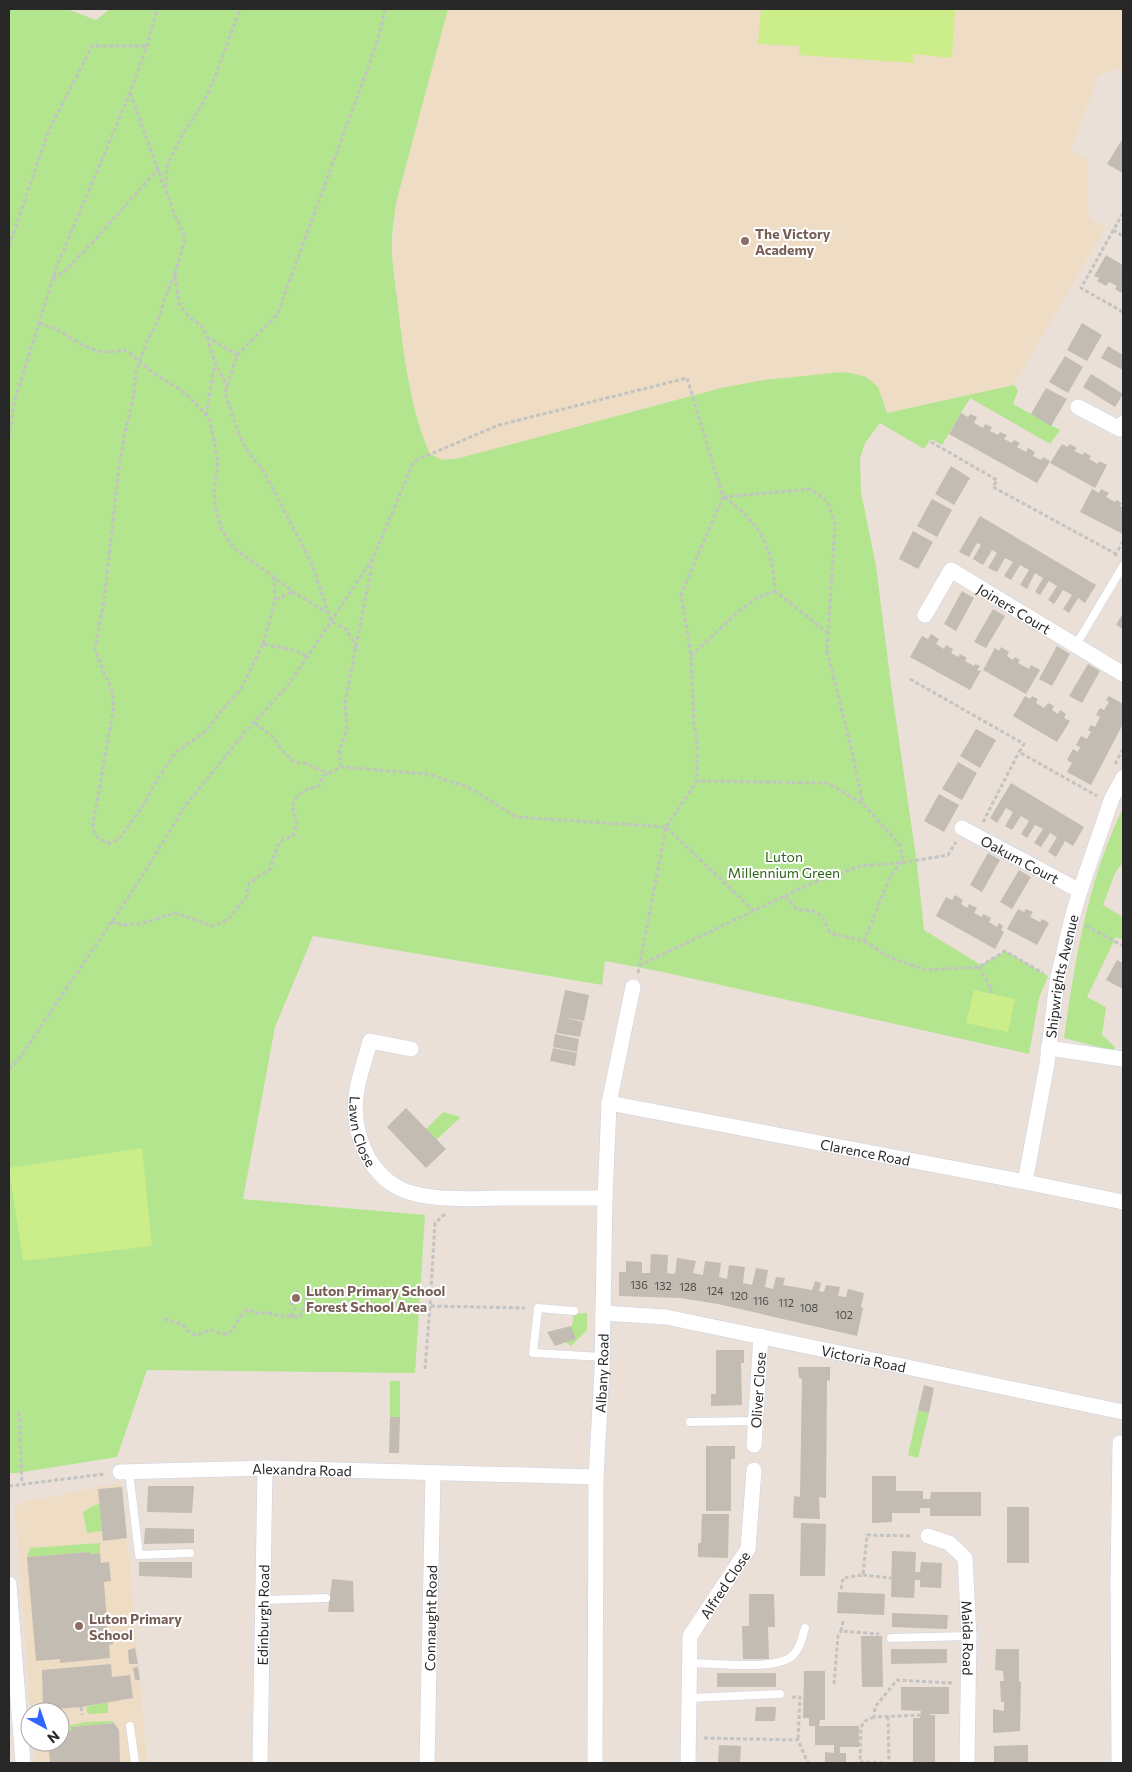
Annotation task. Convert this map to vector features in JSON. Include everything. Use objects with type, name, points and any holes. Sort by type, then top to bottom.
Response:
[{"type":"street","points":[[1078,407],[1120,429],[1123,422]]},
{"type":"street","name":"Joiners Court","points":[[925,616],[951,570],[1123,674]]},
{"type":"street","name":"Shipwrights Avenue","points":[[1025,1182],[1047,1064],[1057,981],[1072,918],[1112,798],[1123,778]]},
{"type":"street","name":"Oakum Court","points":[[967,831],[1080,891]]},
{"type":"street","name":"Albany Road","points":[[594,1763],[596,1477],[603,1357],[605,1198],[609,1103],[633,987]]},
{"type":"street","name":"Lawn Close","points":[[411,1049],[370,1041],[356,1096],[357,1124],[363,1148],[379,1173],[388,1182],[398,1188],[432,1196],[462,1199],[605,1198]]},
{"type":"street","points":[[1048,1048],[1123,1059]]},
{"type":"street","name":"Clarence Road","points":[[609,1103],[1123,1202]]},
{"type":"street","name":"Victoria Road","points":[[603,1313],[666,1317],[1123,1412]]},
{"type":"street","name":"Oliver Close","points":[[754,1445],[761,1336]]},
{"type":"street","points":[[1119,1763],[1120,1443]]},
{"type":"street","name":"Alexandra Road","points":[[124,1471],[266,1468],[596,1477]]},
{"type":"street","name":"Edinburgh Road","points":[[260,1763],[266,1468]]},
{"type":"street","name":"Alfred Close","points":[[689,1663],[690,1636],[748,1549],[754,1470]]},
{"type":"street","name":"Connaught Road","points":[[427,1763],[433,1473]]},
{"type":"street","name":"Maida Road","points":[[928,1536],[949,1543],[965,1558],[969,1636],[967,1763]]},
{"type":"street","points":[[9,1584],[23,1763]]},
{"type":"street","points":[[688,1763],[689,1663]]},
{"type":"lane","points":[[1076,645],[1123,566]]},
{"type":"lane","points":[[574,1310],[538,1308],[533,1353],[603,1357]]},
{"type":"lane","points":[[690,1422],[755,1421]]},
{"type":"lane","points":[[124,1471],[139,1555],[190,1553]]},
{"type":"lane","points":[[263,1600],[326,1598]]},
{"type":"lane","points":[[689,1663],[774,1664],[787,1660],[794,1654],[805,1628]]},
{"type":"lane","points":[[891,1638],[969,1636]]},
{"type":"lane","points":[[689,1698],[780,1694]]},
{"type":"lane","points":[[130,1726],[135,1763]]},
{"type":"path","points":[[9,438],[14,403],[52,279],[130,93],[148,46],[157,9]]},
{"type":"path","points":[[166,190],[167,166],[215,77],[240,9]]},
{"type":"path","points":[[356,648],[347,630],[331,621],[312,564],[263,470],[248,452],[238,432],[225,393],[237,355],[277,315],[378,40],[385,9]]},
{"type":"path","points":[[9,246],[48,132],[92,46],[148,46]]},
{"type":"path","points":[[130,93],[185,238],[175,274],[156,326],[146,343],[139,362],[118,476],[104,601],[95,648],[111,688],[114,706],[93,824],[93,833],[99,840],[109,844],[118,839],[141,809],[156,780],[175,754],[206,731],[241,688],[263,644],[275,601],[274,578]]},
{"type":"path","points":[[52,279],[66,270],[93,242],[158,169]]},
{"type":"path","points":[[1123,213],[1081,288],[1123,312]]},
{"type":"path","points":[[1113,230],[1123,236]]},
{"type":"path","points":[[175,274],[179,304],[190,318],[201,324],[215,362],[227,387]]},
{"type":"path","points":[[39,323],[56,329],[80,344],[97,351],[124,350],[152,373],[181,390],[210,421],[218,462],[214,489],[215,507],[222,530],[234,548],[274,578],[328,613]]},
{"type":"path","points":[[207,337],[237,355]]},
{"type":"path","points":[[206,416],[215,362]]},
{"type":"path","points":[[9,1069],[19,1059],[139,881],[185,806],[245,732],[289,684],[308,657],[373,558],[414,461],[499,425],[687,378],[723,497],[741,510],[768,545],[775,591],[828,633]]},
{"type":"path","points":[[931,442],[997,480],[993,487],[1116,554]]},
{"type":"path","points":[[723,497],[811,489],[828,502],[835,524],[826,651],[850,743],[863,804]]},
{"type":"path","points":[[723,497],[681,594],[691,656],[694,726],[697,740],[697,781],[666,827],[640,965],[810,884],[860,866],[900,863],[948,855],[967,831],[1024,744],[910,679]]},
{"type":"path","points":[[341,767],[339,752],[346,729],[346,703],[373,558]]},
{"type":"path","points":[[691,656],[739,611],[757,598],[775,591]]},
{"type":"path","points":[[275,601],[286,594],[296,593]]},
{"type":"path","points":[[263,644],[297,651],[308,657]]},
{"type":"path","points":[[255,723],[274,738],[290,759],[296,763],[306,764],[329,773]]},
{"type":"path","points":[[1019,752],[1100,797]]},
{"type":"path","points":[[110,922],[125,925],[139,924],[176,913],[212,926],[227,920],[246,898],[249,884],[270,869],[277,847],[282,840],[293,836],[297,823],[292,806],[297,795],[319,786],[324,776],[341,767],[427,774],[468,787],[516,817],[666,827],[754,911]]},
{"type":"path","points":[[697,781],[828,784],[863,804],[900,845],[903,859],[889,879],[864,941]]},
{"type":"path","points":[[785,896],[797,910],[815,911],[821,915],[830,933],[864,941],[890,957],[926,970],[979,967],[1005,951],[1057,981]]},
{"type":"path","points":[[1072,918],[1123,946]]},
{"type":"path","points":[[979,967],[991,988],[991,993]]},
{"type":"path","points":[[425,1369],[435,1223],[462,1199]]},
{"type":"path","points":[[291,1316],[295,1309],[290,1303],[298,1289]]},
{"type":"path","points":[[164,1319],[180,1324],[187,1331],[198,1335],[211,1330],[228,1334],[237,1324],[243,1312],[248,1309],[255,1313],[270,1312],[281,1316],[300,1317],[305,1305],[306,1295]]},
{"type":"path","points":[[430,1306],[538,1308]]},
{"type":"path","points":[[19,1412],[22,1484]]},
{"type":"path","points":[[9,1486],[124,1471]]},
{"type":"path","points":[[863,1576],[867,1535],[928,1536]]},
{"type":"path","points":[[842,1589],[843,1578],[863,1576],[891,1578]]},
{"type":"path","points":[[834,1684],[838,1636],[841,1632],[843,1621]]},
{"type":"path","points":[[841,1632],[887,1634],[891,1638]]},
{"type":"path","points":[[874,1717],[875,1707],[898,1680],[968,1684]]},
{"type":"path","points":[[780,1694],[786,1698],[800,1697],[798,1740],[808,1763]]},
{"type":"path","points":[[81,1707],[82,1715]]},
{"type":"path","points":[[888,1716],[889,1763],[860,1762],[861,1727],[865,1721],[874,1717],[888,1716],[921,1714]]},
{"type":"path","points":[[688,1737],[798,1740]]},
{"type":"shaded area","name":"The Victory Academy","points":[[448,9],[1123,9],[1123,67],[1099,75],[1071,149],[1087,160],[1089,218],[1105,228],[1014,385],[886,413],[882,395],[442,460],[429,454],[419,430],[412,403],[392,255],[397,199]]},
{"type":"shaded area","name":"Luton Primary School","points":[[122,1482],[147,1763],[36,1763],[35,1752],[70,1752],[70,1702],[30,1702],[15,1507],[19,1503]]},
{"type":"green space","name":"Luton Millennium Green","points":[[9,9],[67,9],[96,20],[110,9],[448,9],[397,199],[392,249],[402,341],[414,407],[430,454],[442,460],[460,458],[721,388],[764,380],[843,372],[866,377],[878,387],[887,413],[1014,385],[1018,391],[1013,404],[1060,430],[1050,444],[970,398],[942,445],[931,439],[924,449],[880,423],[865,443],[860,459],[861,492],[876,566],[917,864],[924,930],[981,965],[1005,951],[1048,976],[1039,998],[1029,1054],[663,972],[605,961],[602,985],[313,936],[275,1027],[243,1199],[425,1215],[415,1373],[147,1370],[117,1457],[17,1473],[9,1473]]},
{"type":"green space","points":[[761,9],[959,9],[955,10],[952,58],[913,54],[913,63],[799,55],[799,46],[758,44]]},
{"type":"green space","points":[[1123,808],[1123,862],[1115,873],[1103,905],[1123,917],[1123,940],[1116,937],[1087,997],[1106,1007],[1102,1035],[1115,1047],[1114,1051],[1064,1038],[1084,920],[1101,863]]},
{"type":"green space","points":[[974,990],[1015,999],[1008,1032],[966,1023]]},
{"type":"green space","points":[[443,1112],[461,1117],[436,1140],[426,1129]]},
{"type":"green space","points":[[142,1148],[152,1246],[23,1261],[9,1168]]},
{"type":"green space","points":[[587,1313],[587,1330],[571,1346],[565,1342],[573,1322],[573,1314]]},
{"type":"green space","points":[[390,1381],[400,1381],[400,1417],[390,1417]]},
{"type":"green space","points":[[918,1410],[929,1413],[918,1458],[908,1455]]},
{"type":"green space","points":[[100,1504],[102,1531],[87,1533],[83,1512]]},
{"type":"green space","points":[[100,1543],[100,1553],[90,1554],[90,1552],[27,1557],[30,1548]]},
{"type":"green space","points":[[108,1702],[108,1713],[88,1714],[86,1707]]},
{"type":"green space","points":[[112,1721],[114,1723],[71,1727],[72,1731],[70,1731],[70,1726],[85,1722]]},
{"type":"building","points":[[1123,138],[1123,173],[1107,164]]},
{"type":"building","points":[[1106,255],[1123,265],[1123,290],[1121,293],[1115,289],[1117,286],[1109,282],[1106,286],[1097,281],[1099,278],[1094,276]]},
{"type":"building","points":[[1082,323],[1102,335],[1087,361],[1067,350]]},
{"type":"building","points":[[1108,346],[1123,355],[1123,370],[1101,358]]},
{"type":"building","points":[[1065,356],[1083,367],[1068,393],[1049,382]]},
{"type":"building","points":[[1091,374],[1123,394],[1115,407],[1083,387]]},
{"type":"building","points":[[1046,388],[1067,399],[1051,426],[1031,414]]},
{"type":"building","points":[[961,413],[968,417],[970,414],[977,417],[974,423],[983,428],[985,424],[992,427],[990,431],[998,435],[1000,432],[1007,435],[1004,439],[1012,443],[1014,440],[1020,443],[1017,447],[1026,452],[1028,448],[1035,452],[1033,456],[1041,460],[1043,457],[1050,461],[1037,483],[949,434]]},
{"type":"building","points":[[1062,444],[1067,447],[1070,444],[1077,448],[1074,451],[1083,455],[1084,452],[1091,456],[1089,459],[1098,464],[1099,461],[1107,465],[1095,488],[1050,463]]},
{"type":"building","points":[[951,466],[970,478],[954,505],[935,494]]},
{"type":"building","points":[[1092,489],[1099,493],[1101,489],[1109,493],[1106,497],[1115,502],[1116,500],[1122,503],[1120,506],[1123,508],[1123,534],[1080,512]]},
{"type":"building","points":[[932,499],[952,510],[937,537],[917,526]]},
{"type":"building","points":[[980,516],[1096,585],[1085,603],[1078,598],[1069,613],[1063,609],[1072,595],[1063,590],[1054,604],[1048,600],[1057,586],[1049,581],[1040,595],[1035,592],[1043,578],[1035,573],[1027,589],[1020,585],[1029,570],[1020,565],[1011,580],[1004,576],[1013,562],[1005,558],[997,572],[988,568],[997,553],[992,550],[983,565],[973,559],[981,545],[977,543],[969,557],[959,552]]},
{"type":"building","points":[[913,531],[933,542],[918,569],[899,559]]},
{"type":"building","points":[[962,591],[974,598],[956,631],[944,624]]},
{"type":"building","points":[[993,609],[1005,616],[986,648],[974,642]]},
{"type":"building","points":[[1123,613],[1123,629],[1116,625]]},
{"type":"building","points":[[931,634],[939,639],[936,644],[944,649],[946,645],[953,649],[951,653],[958,657],[960,654],[967,658],[965,661],[974,666],[975,664],[980,666],[977,670],[981,671],[970,690],[910,657],[922,636],[928,639]]},
{"type":"building","points":[[1057,646],[1070,654],[1052,686],[1039,679]]},
{"type":"building","points":[[1001,647],[1009,652],[1007,656],[1013,660],[1015,657],[1020,660],[1018,663],[1029,669],[1031,665],[1040,670],[1026,694],[983,670],[995,648],[999,651]]},
{"type":"building","points":[[1088,664],[1100,671],[1082,703],[1069,696]]},
{"type":"building","points":[[1025,696],[1030,699],[1032,696],[1038,699],[1036,703],[1044,708],[1048,703],[1054,706],[1052,710],[1058,714],[1060,710],[1066,714],[1064,718],[1070,721],[1057,742],[1013,716]]},
{"type":"building","points":[[1109,696],[1123,704],[1123,724],[1091,785],[1067,772],[1072,763],[1067,760],[1073,749],[1078,752],[1080,747],[1076,745],[1081,736],[1087,739],[1091,732],[1088,730],[1091,725],[1095,727],[1100,717],[1096,715],[1100,708],[1104,710],[1109,702],[1106,700]]},
{"type":"building","points":[[976,729],[996,740],[980,768],[960,756]]},
{"type":"building","points":[[958,762],[977,773],[962,800],[942,789]]},
{"type":"building","points":[[1011,783],[1084,827],[1073,846],[1065,841],[1056,857],[1048,852],[1057,837],[1050,833],[1041,847],[1034,843],[1043,829],[1035,825],[1027,838],[1021,834],[1029,821],[1021,816],[1012,830],[1005,826],[1013,812],[1006,808],[997,823],[990,818]]},
{"type":"building","points":[[939,794],[959,805],[944,832],[924,821]]},
{"type":"building","points":[[988,853],[1000,860],[982,892],[970,885]]},
{"type":"building","points":[[1019,870],[1031,877],[1012,909],[1000,902]]},
{"type":"building","points":[[955,895],[963,900],[961,904],[967,908],[969,904],[977,908],[974,913],[982,917],[983,914],[991,918],[989,922],[997,927],[999,923],[1003,926],[1001,930],[1004,932],[995,949],[936,916],[946,897],[952,900]]},
{"type":"building","points":[[1018,909],[1024,912],[1026,909],[1033,912],[1030,917],[1040,922],[1042,919],[1049,923],[1037,945],[1007,929]]},
{"type":"building","points":[[1117,960],[1123,963],[1123,989],[1106,980]]},
{"type":"building","points":[[565,990],[589,995],[584,1021],[562,1017],[583,1022],[580,1037],[556,1033]]},
{"type":"building","points":[[555,1034],[579,1039],[577,1052],[553,1047]]},
{"type":"building","points":[[553,1048],[577,1053],[575,1066],[550,1061]]},
{"type":"building","points":[[406,1108],[446,1149],[426,1168],[387,1127]]},
{"type":"building","points":[[651,1254],[668,1255],[667,1273],[675,1274],[677,1258],[696,1261],[693,1273],[703,1275],[705,1261],[721,1263],[719,1277],[727,1279],[729,1265],[745,1267],[743,1283],[752,1285],[756,1268],[768,1270],[765,1287],[773,1289],[776,1277],[785,1278],[783,1285],[812,1290],[815,1281],[821,1283],[819,1291],[824,1292],[826,1285],[840,1287],[838,1296],[846,1297],[848,1289],[864,1293],[857,1336],[718,1304],[680,1298],[619,1296],[619,1272],[626,1272],[626,1261],[642,1262],[642,1273],[650,1273]]},
{"type":"building","points":[[571,1326],[576,1339],[555,1346],[547,1332]]},
{"type":"building","points":[[716,1350],[744,1350],[744,1363],[741,1363],[742,1405],[711,1406],[711,1394],[716,1394]]},
{"type":"building","points":[[798,1367],[830,1367],[830,1381],[827,1380],[826,1498],[819,1497],[820,1519],[793,1518],[794,1496],[800,1497],[802,1379],[799,1378]]},
{"type":"building","points":[[924,1385],[934,1388],[929,1413],[918,1410]]},
{"type":"building","points":[[390,1417],[400,1417],[399,1453],[389,1453]]},
{"type":"building","points":[[706,1446],[735,1446],[735,1459],[731,1459],[731,1511],[706,1511]]},
{"type":"building","points":[[872,1476],[896,1476],[896,1491],[923,1491],[923,1499],[930,1499],[931,1492],[981,1492],[981,1516],[930,1516],[930,1508],[920,1508],[920,1513],[892,1513],[892,1522],[872,1523]]},
{"type":"building","points":[[148,1486],[194,1486],[192,1513],[147,1512]]},
{"type":"building","points":[[122,1487],[127,1538],[103,1541],[98,1489]]},
{"type":"building","points":[[1007,1507],[1029,1507],[1029,1563],[1007,1563]]},
{"type":"building","points":[[702,1514],[729,1514],[728,1558],[698,1557],[698,1543],[701,1543]]},
{"type":"building","points":[[801,1523],[826,1524],[825,1576],[800,1576]]},
{"type":"building","points":[[145,1528],[194,1529],[194,1543],[144,1544]]},
{"type":"building","points":[[892,1551],[916,1552],[915,1572],[920,1572],[921,1562],[942,1563],[941,1588],[920,1587],[920,1580],[915,1580],[914,1598],[891,1597]]},
{"type":"building","points":[[90,1552],[90,1554],[100,1553],[101,1563],[109,1562],[111,1581],[104,1582],[108,1636],[113,1636],[113,1644],[109,1645],[110,1658],[60,1663],[60,1659],[36,1661],[27,1557]]},
{"type":"building","points":[[139,1562],[192,1562],[192,1578],[139,1576]]},
{"type":"building","points":[[332,1579],[353,1581],[354,1612],[328,1612]]},
{"type":"building","points":[[838,1592],[885,1594],[884,1615],[837,1613]]},
{"type":"building","points":[[749,1594],[774,1594],[775,1627],[768,1627],[769,1659],[743,1659],[742,1626],[749,1626]]},
{"type":"building","points":[[892,1613],[948,1615],[947,1629],[892,1627]]},
{"type":"building","points":[[861,1636],[882,1636],[883,1687],[862,1687]]},
{"type":"building","points":[[135,1648],[138,1664],[129,1664],[128,1650]]},
{"type":"building","points":[[891,1649],[947,1649],[947,1663],[891,1664]]},
{"type":"building","points":[[996,1649],[1019,1649],[1019,1681],[1021,1682],[1020,1731],[993,1733],[993,1709],[1004,1711],[1004,1702],[1001,1702],[1000,1681],[1004,1681],[1003,1671],[995,1670]]},
{"type":"building","points":[[111,1664],[112,1677],[130,1675],[133,1698],[70,1708],[70,1702],[43,1702],[42,1670]]},
{"type":"building","points":[[138,1667],[140,1680],[135,1680],[133,1668]]},
{"type":"building","points":[[804,1671],[825,1671],[825,1720],[820,1720],[819,1726],[859,1726],[859,1747],[840,1747],[840,1753],[846,1753],[846,1763],[825,1763],[825,1752],[834,1753],[834,1745],[815,1745],[815,1726],[809,1726],[809,1718],[803,1718]]},
{"type":"building","points":[[717,1673],[776,1673],[776,1687],[717,1687]]},
{"type":"building","points":[[901,1687],[949,1687],[949,1714],[930,1714],[935,1715],[935,1763],[913,1763],[913,1718],[920,1718],[921,1711],[901,1710]]},
{"type":"building","points":[[756,1707],[776,1707],[775,1721],[755,1721]]},
{"type":"building","points":[[114,1723],[119,1730],[120,1763],[50,1763],[49,1752],[70,1752],[71,1727]]},
{"type":"building","points":[[719,1745],[741,1746],[740,1763],[718,1763]]},
{"type":"building","points":[[1028,1745],[1028,1763],[994,1763],[994,1746]]},
{"type":"place","name":"The Victory Academy","points":[[745,241]]},
{"type":"place","name":"Luton Primary School Forest School Area","points":[[296,1298]]},
{"type":"place","name":"Luton Primary School","points":[[79,1626]]}]
